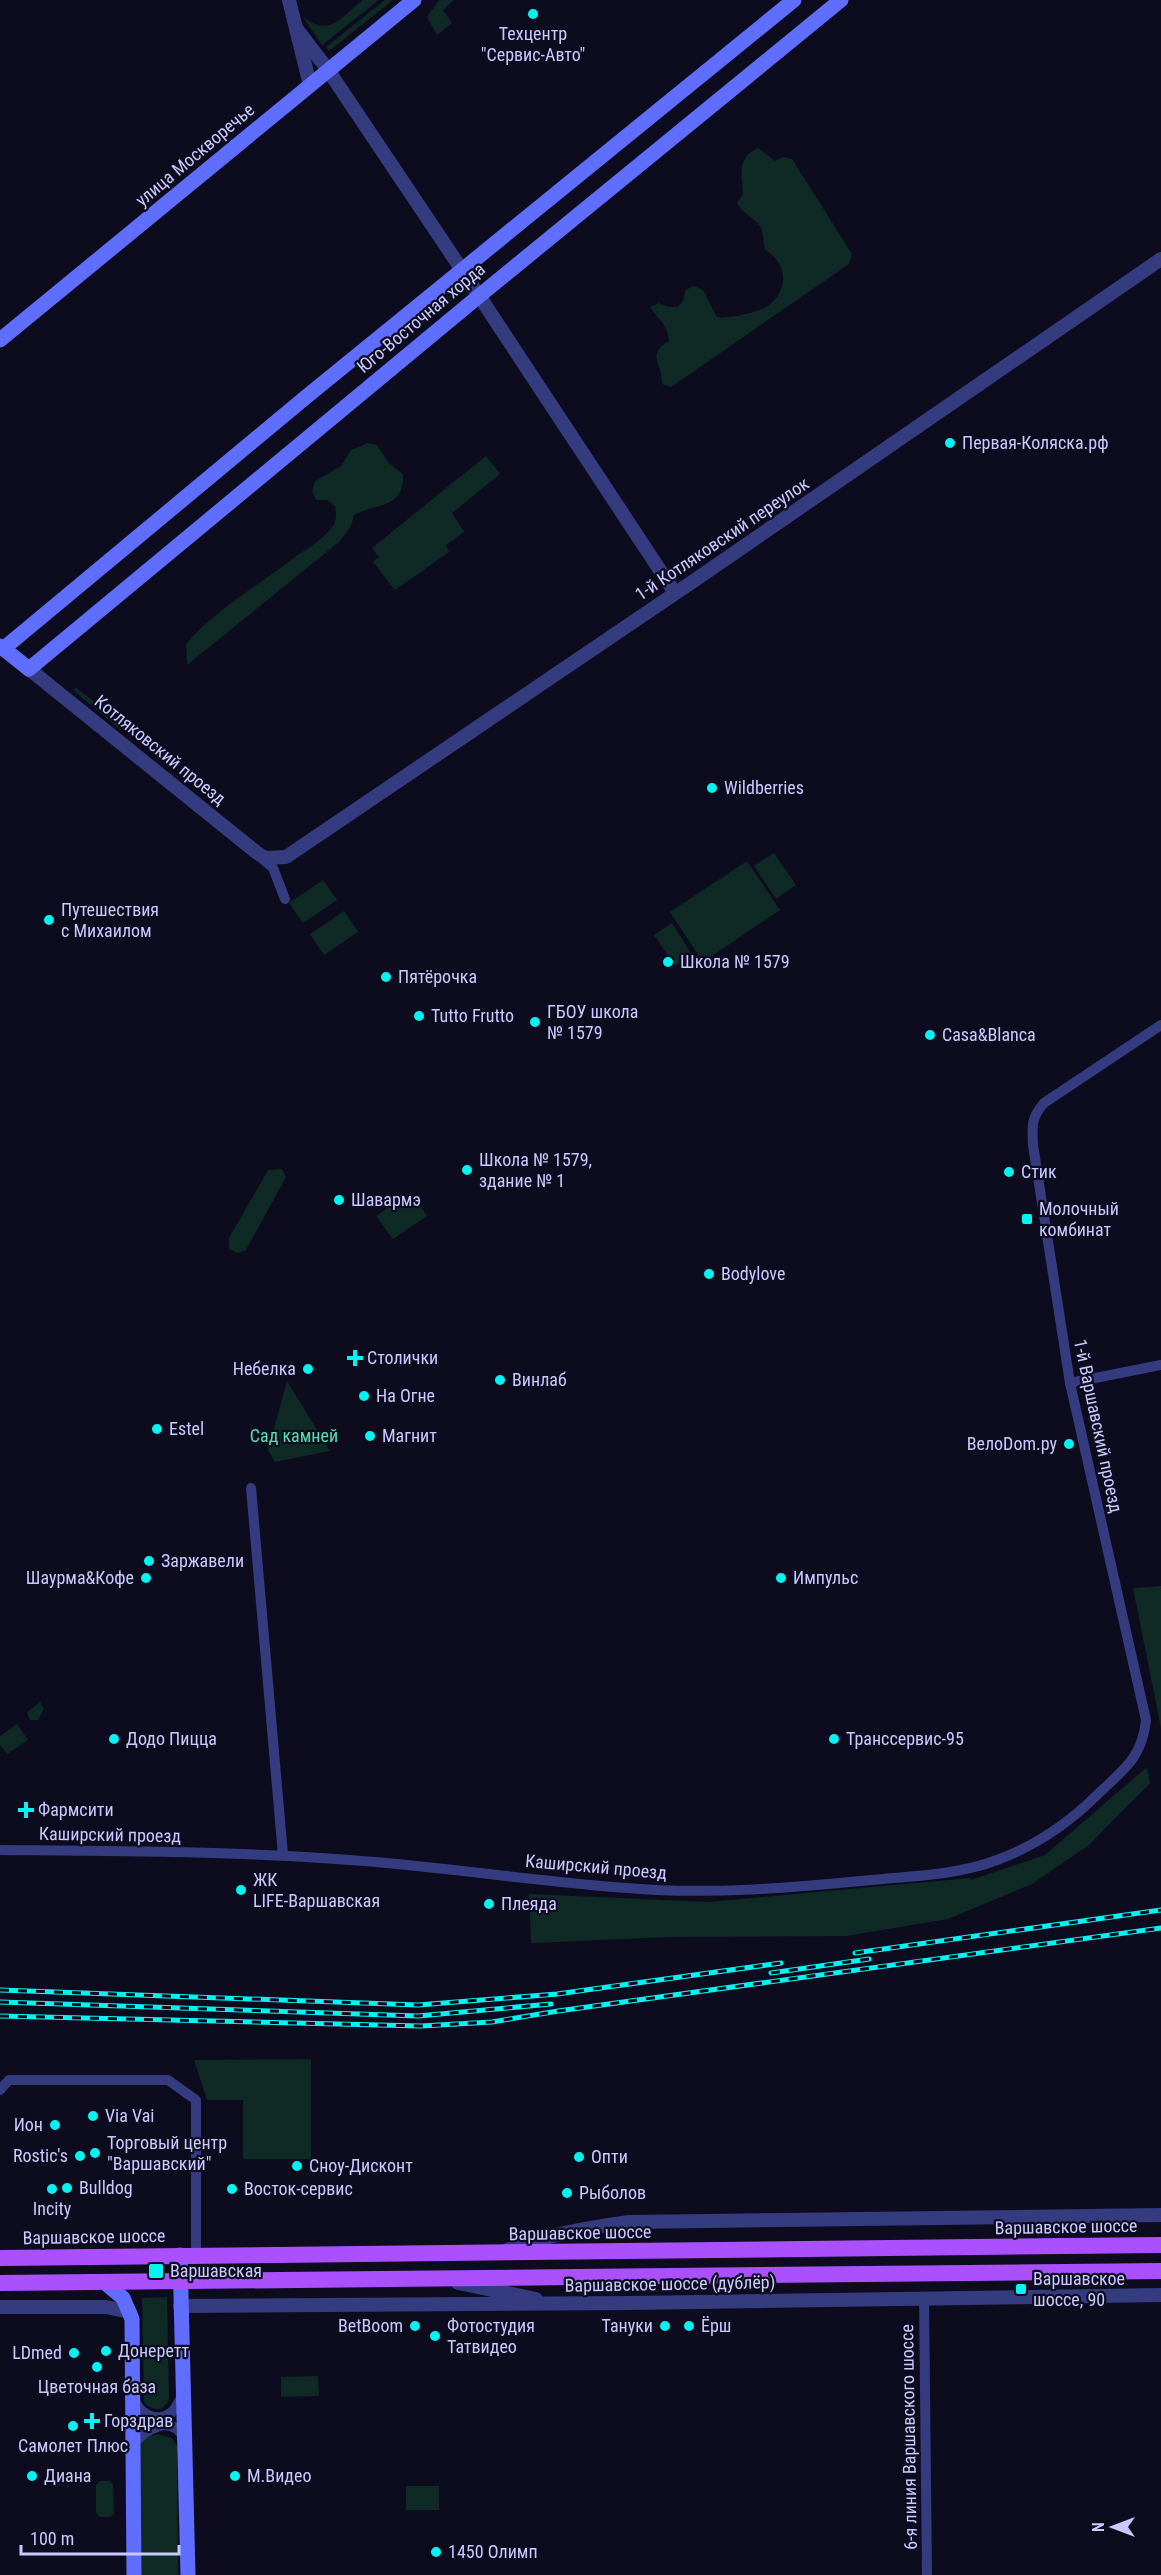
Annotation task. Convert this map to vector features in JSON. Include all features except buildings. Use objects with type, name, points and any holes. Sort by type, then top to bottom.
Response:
[{"type":"main road","name":"улица Москворечье","points":[[0,340],[414,0]]},
{"type":"main road","name":"Юго-Восточная хорда","points":[[2,647],[794,0]]},
{"type":"main road","name":"Юго-Восточная хорда","points":[[29,669],[841,0]]},
{"type":"main road","name":"Котляковский проезд","points":[[2,647],[29,669]]},
{"type":"main road","name":"Варшавское шоссе","points":[[0,2258],[1161,2245]]},
{"type":"main road","points":[[188,2255],[180,2282],[188,2575]]},
{"type":"main road","points":[[0,2283],[1161,2271]]},
{"type":"main road","points":[[104,2282],[123,2298],[130,2312],[134,2575]]},
{"type":"street","points":[[290,0],[310,85]]},
{"type":"street","points":[[296,28],[328,70],[675,593]]},
{"type":"street","name":"1-й Котляковский переулок","points":[[286,857],[1161,259]]},
{"type":"street","name":"Котляковский проезд","points":[[29,669],[256,852],[265,858],[286,857]]},
{"type":"street","points":[[256,852],[273,868],[285,899]]},
{"type":"street","points":[[278,879],[286,857]]},
{"type":"street","name":"1-й Варшавский проезд","points":[[1144,1742],[1146,1720],[1070,1383],[1033,1145],[1035,1114],[1044,1103],[1161,1025]]},
{"type":"street","points":[[1070,1383],[1161,1365]]},
{"type":"street","points":[[251,1488],[283,1855]]},
{"type":"street","name":"Каширский проезд","points":[[0,1850],[283,1855],[368,1861],[628,1889],[716,1891],[836,1884],[949,1872],[994,1862],[1035,1844],[1083,1809],[1129,1763],[1144,1742]]},
{"type":"street","points":[[0,2090],[9,2080],[168,2080],[196,2100],[188,2255]]},
{"type":"street","points":[[496,2253],[535,2239],[561,2233],[629,2223],[1161,2215]]},
{"type":"street","points":[[441,2279],[563,2304]]},
{"type":"street","name":"Варшавское шоссе (дублёр)","points":[[180,2306],[563,2304],[1161,2295]]},
{"type":"street","name":"6-я линия Варшавского шоссе","points":[[924,2298],[927,2575]]},
{"type":"street","points":[[0,2307],[106,2307],[130,2312]]},
{"type":"street","points":[[133,2394],[136,2404],[143,2413],[152,2417],[163,2417],[172,2412],[184,2392]]},
{"type":"street","points":[[132,2446],[148,2430],[156,2426],[167,2425],[178,2430],[186,2445]]},
{"type":"green space","points":[[363,0],[379,0],[322,45],[303,17],[321,26],[328,25],[335,23]]},
{"type":"green space","points":[[385,0],[393,0],[329,51],[326,47]]},
{"type":"green space","points":[[439,0],[454,0],[443,10],[452,23],[437,35],[427,17]]},
{"type":"green space","points":[[758,148],[775,161],[783,157],[792,159],[852,254],[849,264],[671,387],[662,384],[657,355],[662,346],[669,341],[665,327],[650,307],[659,303],[668,307],[678,307],[684,299],[685,290],[694,286],[703,290],[717,317],[728,317],[766,307],[779,293],[782,285],[782,270],[773,256],[765,250],[761,227],[737,203],[743,194],[743,162],[751,152]]},
{"type":"green space","points":[[368,443],[377,445],[388,462],[403,474],[399,494],[387,504],[354,515],[351,526],[339,542],[187,665],[186,644],[210,620],[331,529],[336,520],[335,506],[327,500],[316,500],[312,491],[315,481],[341,466],[351,450]]},
{"type":"green space","points":[[486,456],[500,474],[452,513],[464,532],[446,545],[449,552],[395,590],[373,562],[379,557],[372,548]]},
{"type":"green space","points":[[76,688],[127,726],[121,730],[73,690]]},
{"type":"green space","points":[[774,853],[796,885],[776,899],[754,866]]},
{"type":"green space","points":[[747,861],[780,910],[703,962],[670,912]]},
{"type":"green space","points":[[323,880],[337,900],[303,923],[289,903]]},
{"type":"green space","points":[[344,911],[358,932],[324,955],[310,934]]},
{"type":"green space","points":[[672,923],[692,955],[675,966],[654,935]]},
{"type":"green space","points":[[282,1169],[286,1177],[246,1250],[238,1253],[229,1249],[229,1238],[268,1170]]},
{"type":"green space","points":[[411,1192],[427,1216],[393,1239],[376,1216]]},
{"type":"green space","name":"Сад камней","points":[[287,1381],[330,1451],[275,1462],[268,1450]]},
{"type":"green space","points":[[1161,1586],[1161,1728],[1133,1588]]},
{"type":"green space","points":[[40,1702],[44,1709],[38,1720],[30,1720],[27,1712]]},
{"type":"green space","points":[[17,1724],[28,1740],[7,1754],[0,1745],[0,1736]]},
{"type":"green space","points":[[1147,1767],[1150,1783],[1089,1845],[1032,1884],[948,1919],[846,1936],[671,1937],[531,1943],[529,1894],[707,1902],[970,1878],[971,1880],[1045,1855]]},
{"type":"green space","points":[[311,2059],[311,2159],[243,2159],[243,2100],[207,2100],[194,2060]]},
{"type":"green space","points":[[167,2297],[169,2401],[161,2409],[156,2409],[144,2402],[142,2298]]},
{"type":"green space","points":[[318,2376],[319,2396],[281,2397],[281,2377]]},
{"type":"green space","points":[[157,2434],[172,2438],[177,2446],[178,2575],[140,2575],[138,2447],[144,2439]]},
{"type":"green space","points":[[100,2481],[110,2481],[113,2484],[114,2513],[111,2517],[100,2517],[96,2513],[96,2485]]},
{"type":"green space","points":[[406,2486],[439,2486],[439,2510],[406,2510]]},
{"type":"railway","points":[[855,1953],[1161,1910]]},
{"type":"railway","points":[[0,2016],[421,2026],[492,2022],[1161,1928]]},
{"type":"railway","points":[[771,1973],[869,1959]]},
{"type":"railway","points":[[0,1990],[418,2005],[557,1994],[781,1963]]},
{"type":"railway","points":[[0,2002],[418,2016],[551,2004]]},
{"type":"place","name":"Техцентр \"Сервис-Авто\"","points":[[533,14]]},
{"type":"place","name":"Первая-Коляска.рф","points":[[950,443]]},
{"type":"place","name":"Wildberries","points":[[712,788]]},
{"type":"place","name":"Путешествия с Михаилом","points":[[49,920]]},
{"type":"place","name":"Школа № 1579","points":[[668,962]]},
{"type":"place","name":"Пятёрочка","points":[[386,977]]},
{"type":"place","name":"Tutto Frutto","points":[[419,1016]]},
{"type":"place","name":"ГБОУ школа № 1579","points":[[535,1022]]},
{"type":"place","name":"Casa&Blanca","points":[[930,1035]]},
{"type":"place","name":"Школа № 1579, здание № 1","points":[[467,1170]]},
{"type":"place","name":"Стик","points":[[1009,1172]]},
{"type":"place","name":"Шавармэ","points":[[339,1200]]},
{"type":"place","name":"Молочный комбинат","points":[[1027,1219]]},
{"type":"place","name":"Bodylove","points":[[709,1274]]},
{"type":"place","name":"Столички","points":[[355,1358]]},
{"type":"place","name":"Небелка","points":[[308,1369]]},
{"type":"place","name":"Винлаб","points":[[500,1380]]},
{"type":"place","name":"На Огне","points":[[364,1396]]},
{"type":"place","name":"Estel","points":[[157,1429]]},
{"type":"place","name":"Магнит","points":[[370,1436]]},
{"type":"place","name":"ВелоDom.ру","points":[[1069,1444]]},
{"type":"place","name":"Заржавели","points":[[149,1561]]},
{"type":"place","name":"Шаурма&Кофе","points":[[146,1578]]},
{"type":"place","name":"Импульс","points":[[781,1578]]},
{"type":"place","name":"Додо Пицца","points":[[114,1739]]},
{"type":"place","name":"Транссервис-95","points":[[834,1739]]},
{"type":"place","name":"Фармсити","points":[[26,1810]]},
{"type":"place","name":"ЖК LIFE-Варшавская","points":[[241,1890]]},
{"type":"place","name":"Плеяда","points":[[489,1904]]},
{"type":"place","name":"Via Vai","points":[[93,2116]]},
{"type":"place","name":"Ион","points":[[55,2125]]},
{"type":"place","name":"Торговый центр \"Варшавский\"","points":[[95,2153]]},
{"type":"place","name":"Rostic's","points":[[80,2156]]},
{"type":"place","name":"Опти","points":[[579,2157]]},
{"type":"place","name":"Сноу-Дисконт","points":[[297,2166]]},
{"type":"place","name":"Bulldog","points":[[67,2188]]},
{"type":"place","name":"Incity","points":[[52,2189]]},
{"type":"place","name":"Восток-сервис","points":[[232,2189]]},
{"type":"place","name":"Рыболов","points":[[567,2193]]},
{"type":"place","name":"Варшавская","points":[[156,2271]]},
{"type":"place","name":"Варшавское шоссе, 90","points":[[1021,2289]]},
{"type":"place","name":"BetBoom","points":[[415,2326]]},
{"type":"place","name":"Тануки","points":[[665,2326]]},
{"type":"place","name":"Ёрш","points":[[689,2326]]},
{"type":"place","name":"Фотостудия Татвидео","points":[[435,2336]]},
{"type":"place","name":"Донеретт","points":[[106,2351]]},
{"type":"place","name":"LDmed","points":[[74,2353]]},
{"type":"place","name":"Цветочная база","points":[[97,2367]]},
{"type":"place","name":"Горздрав","points":[[92,2421]]},
{"type":"place","name":"Самолет Плюс","points":[[73,2426]]},
{"type":"place","name":"Диана","points":[[32,2476]]},
{"type":"place","name":"М.Видео","points":[[235,2476]]},
{"type":"place","name":"1450 Олимп","points":[[436,2552]]}]
